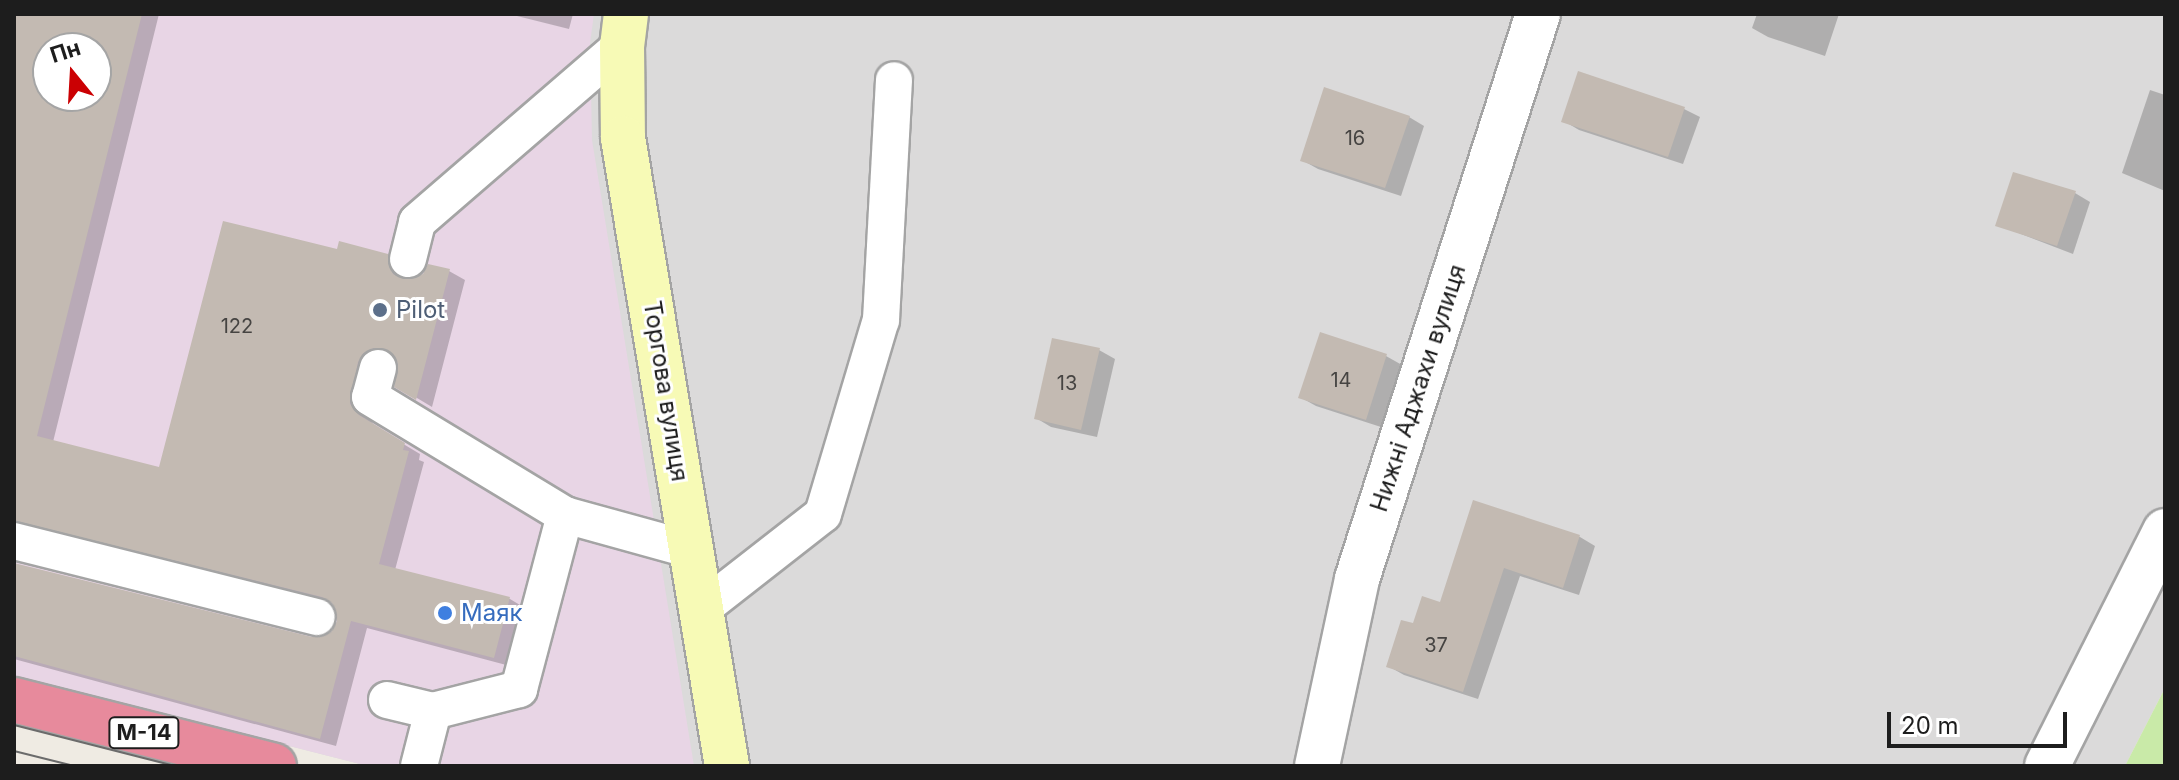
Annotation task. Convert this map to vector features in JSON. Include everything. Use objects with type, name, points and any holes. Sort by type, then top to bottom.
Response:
[{"type":"highway","name":"М-14","points":[[14,700],[274,766]]},
{"type":"street","name":"Нижні Аджахи вулиця","points":[[1317,766],[1357,579],[1538,14]]},
{"type":"street","name":"Торгова вулиця","points":[[624,29],[623,138],[727,766]]},
{"type":"street","points":[[2047,766],[2165,531]]},
{"type":"lane","points":[[408,259],[417,222],[624,29]]},
{"type":"lane","points":[[699,611],[823,514],[881,320],[894,80]]},
{"type":"lane","points":[[378,368],[370,397],[565,515],[692,550]]},
{"type":"lane","points":[[387,700],[433,711],[519,689],[565,515]]},
{"type":"lane","points":[[14,541],[317,617]]},
{"type":"lane","points":[[419,766],[433,711]]},
{"type":"shaded area","points":[[14,14],[2165,14],[2165,688],[2125,766],[368,766],[14,676]]},
{"type":"shaded area","points":[[14,14],[594,14],[590,43],[592,140],[694,766],[368,766],[14,676]]},
{"type":"green space","points":[[2165,688],[2165,766],[2125,766]]},
{"type":"building","points":[[14,14],[142,14],[37,436],[159,467],[223,221],[337,249],[339,241],[388,254],[393,274],[404,279],[423,274],[428,264],[450,269],[416,400],[394,387],[398,364],[393,354],[374,348],[364,353],[358,362],[350,404],[359,415],[405,443],[403,450],[409,451],[379,564],[510,597],[494,658],[351,621],[320,739],[14,656],[14,563],[312,637],[331,632],[337,621],[332,603],[322,597],[14,521]]},
{"type":"building","points":[[1578,71],[1685,107],[1668,157],[1561,122]]},
{"type":"building","points":[[1324,87],[1410,116],[1385,188],[1300,161]]},
{"type":"building","points":[[2013,172],[2076,191],[2057,246],[1995,226]]},
{"type":"building","points":[[1320,332],[1387,354],[1366,420],[1298,398]]},
{"type":"building","points":[[1052,338],[1100,348],[1081,430],[1034,419]]},
{"type":"building","points":[[1473,500],[1580,535],[1563,588],[1504,568],[1463,692],[1386,667],[1401,620],[1413,623],[1422,596],[1440,602]]},
{"type":"tram line","points":[[14,725],[175,766]]},
{"type":"tram line","points":[[14,751],[74,766]]},
{"type":"place","name":"Pilot","points":[[380,310]]},
{"type":"place","name":"Маяк","points":[[445,613]]}]
